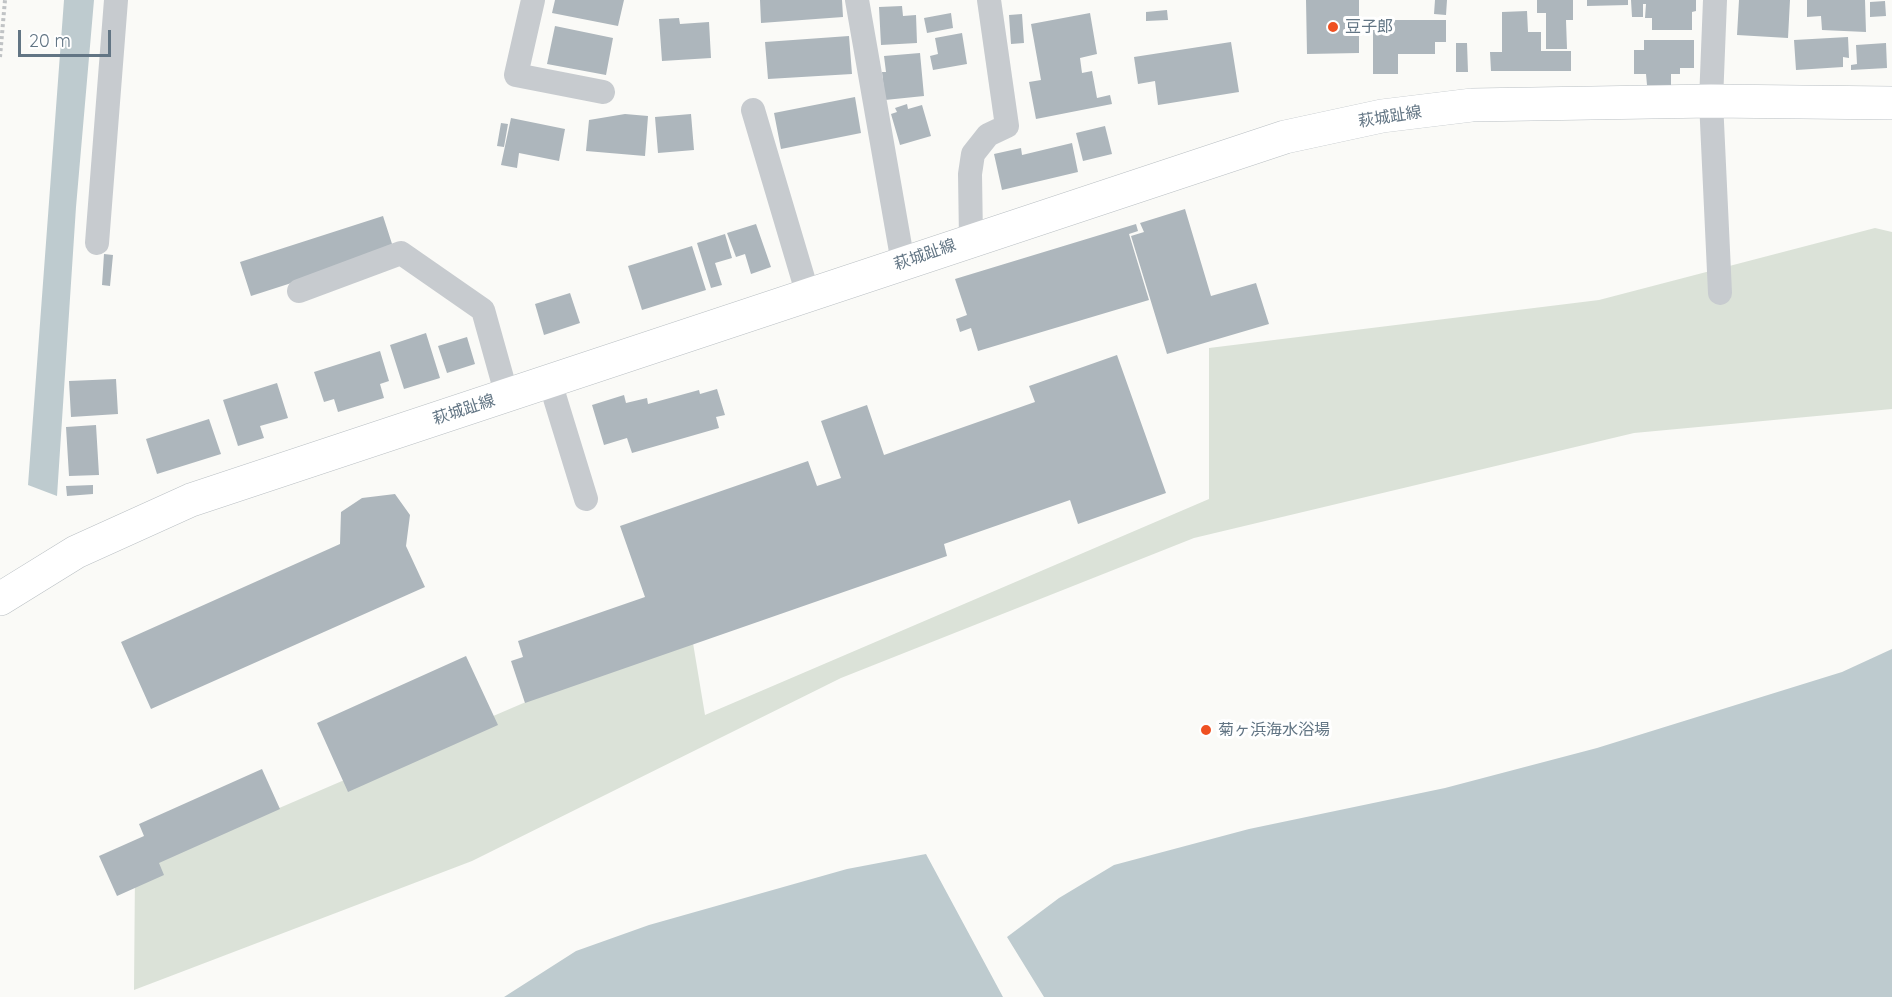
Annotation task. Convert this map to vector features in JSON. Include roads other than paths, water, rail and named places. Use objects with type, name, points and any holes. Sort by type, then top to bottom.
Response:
[{"type":"main road","name":"萩城趾線","points":[[0,599],[75,552],[191,500],[1285,137],[1382,116],[1472,105],[1711,101],[1892,103]]},
{"type":"street","points":[[97,243],[116,0]]},
{"type":"street","points":[[533,0],[516,75],[603,92]]},
{"type":"street","points":[[857,0],[903,263]]},
{"type":"street","points":[[972,239],[970,174],[973,154],[988,135],[1007,126],[989,0]]},
{"type":"street","points":[[1715,0],[1711,101],[1720,293]]},
{"type":"street","points":[[753,110],[808,295]]},
{"type":"street","points":[[299,291],[401,253],[483,310],[507,396]]},
{"type":"street","points":[[549,382],[586,499]]},
{"type":"place","name":"豆子郎","points":[[1333,27]]},
{"type":"place","name":"菊ヶ浜海水浴場","points":[[1206,730]]}]
